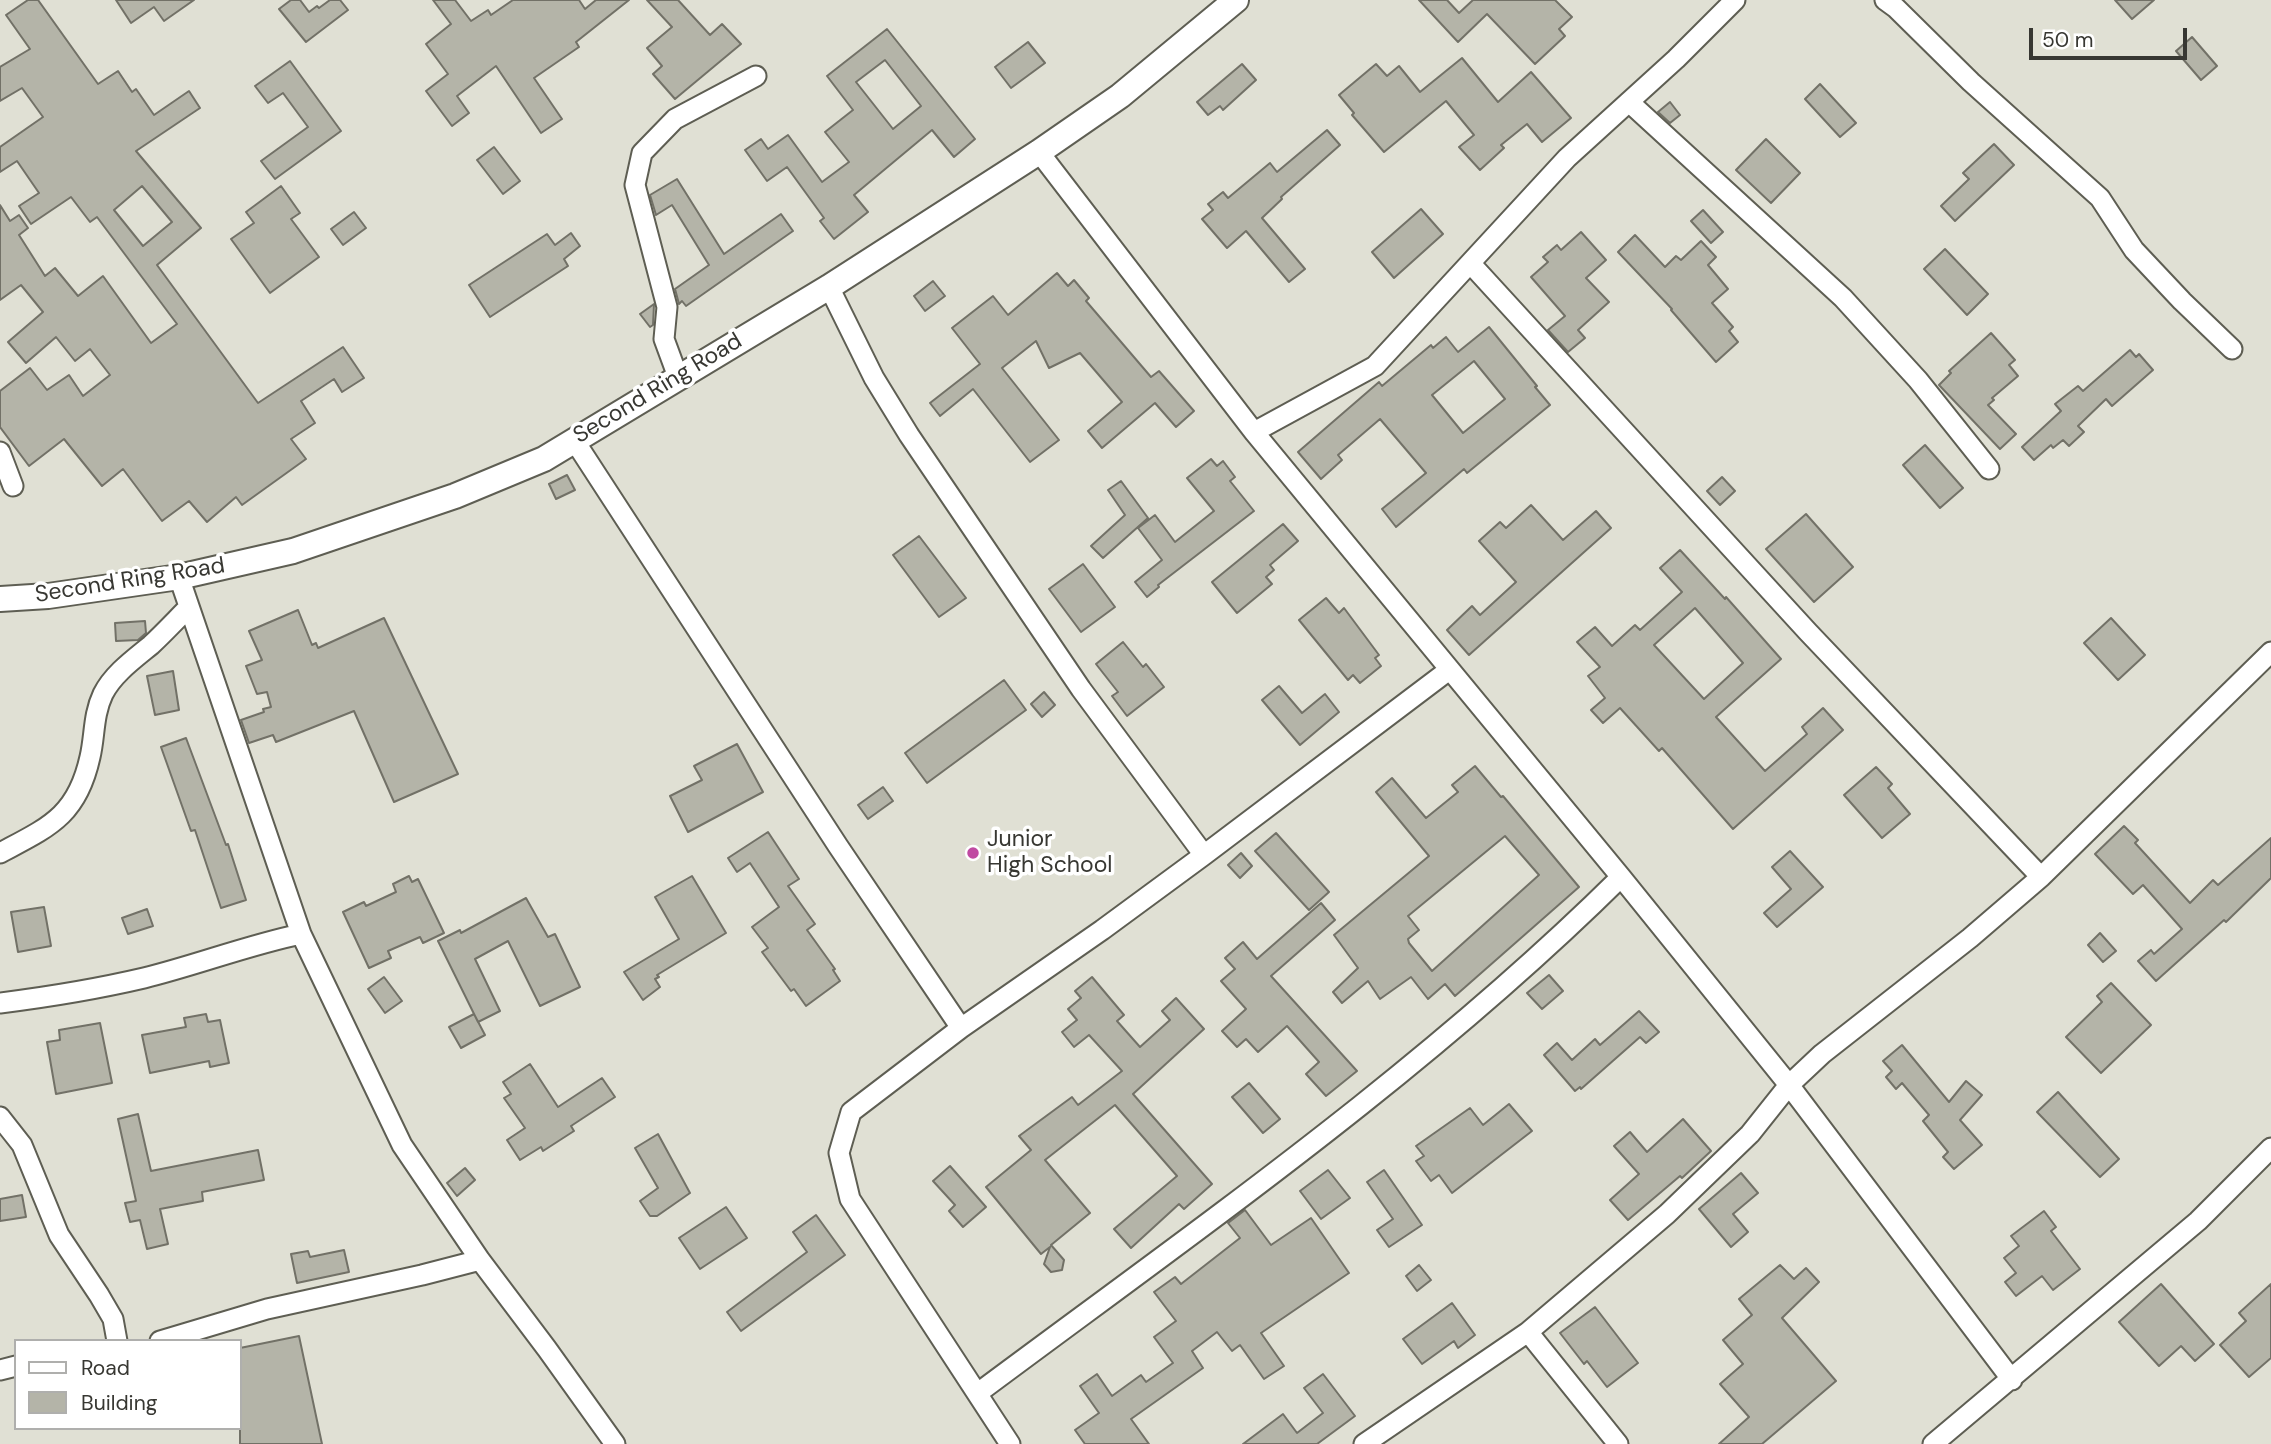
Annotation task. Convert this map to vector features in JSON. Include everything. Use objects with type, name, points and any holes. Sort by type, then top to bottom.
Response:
[{"type":"street","name":"Second Ring Road","points":[[0,599],[48,596],[179,577],[293,551],[371,526],[544,459],[829,287],[1039,152],[1120,96],[1236,0]]},
{"type":"street","points":[[1254,432],[1375,366],[1567,158],[1715,22],[1735,0]]},
{"type":"street","points":[[1885,0],[2099,198],[2134,250],[2232,349]]},
{"type":"street","points":[[678,377],[664,339],[667,307],[635,185],[642,153],[675,119],[756,76]]},
{"type":"street","points":[[1629,102],[1843,298],[1918,380],[1989,469]]},
{"type":"street","points":[[1039,152],[1254,432],[1621,877],[1788,1085],[2011,1380]]},
{"type":"street","points":[[1471,264],[1808,632],[2041,877]]},
{"type":"street","points":[[829,287],[874,378],[909,435],[1081,689],[1204,855]]},
{"type":"street","points":[[574,440],[838,846],[961,1028]]},
{"type":"street","points":[[0,452],[13,486]]},
{"type":"street","points":[[179,577],[301,934],[402,1146],[480,1260],[615,1444]]},
{"type":"street","points":[[0,853],[48,827],[69,809],[78,794],[90,756],[94,720],[103,694],[119,674],[189,607]]},
{"type":"street","points":[[1364,1444],[1528,1332],[1676,1205],[1750,1134],[1788,1085],[1822,1054],[1970,938],[2041,877],[2271,652]]},
{"type":"street","points":[[1010,1444],[850,1199],[839,1153],[851,1112],[961,1028],[1204,855],[1449,670]]},
{"type":"street","points":[[978,1393],[1364,1105],[1490,1000],[1621,877]]},
{"type":"street","points":[[0,1003],[59,995],[146,977],[262,942],[301,934]]},
{"type":"street","points":[[0,1116],[22,1145],[59,1235],[113,1319],[117,1339]]},
{"type":"street","points":[[1933,1444],[2198,1221],[2271,1148]]},
{"type":"street","points":[[167,1339],[267,1309],[480,1260]]},
{"type":"street","points":[[1528,1332],[1618,1444]]},
{"type":"building","points":[[28,0],[38,0],[98,84],[118,71],[132,92],[136,89],[154,115],[189,91],[200,108],[136,151],[201,228],[157,265],[258,403],[343,347],[364,378],[342,392],[334,379],[301,401],[315,423],[291,439],[306,459],[242,505],[236,497],[207,522],[189,501],[162,521],[123,469],[102,486],[64,439],[29,466],[0,427],[0,391],[30,368],[47,390],[69,375],[83,396],[110,375],[90,349],[75,361],[56,337],[26,363],[8,342],[43,312],[21,285],[0,300],[0,205],[10,221],[19,215],[28,228],[19,235],[45,276],[55,268],[78,296],[103,276],[151,343],[177,324],[97,217],[90,222],[71,197],[31,224],[19,206],[39,193],[17,161],[0,172],[0,147],[43,117],[22,88],[0,101],[0,67],[30,49],[6,15]],"holes":[[[142,186],[172,222],[143,246],[114,210]]]},
{"type":"building","points":[[116,0],[194,0],[164,21],[154,7],[131,23]]},
{"type":"building","points":[[291,0],[300,0],[309,12],[330,0],[340,0],[348,10],[306,42],[279,9]]},
{"type":"building","points":[[433,0],[455,0],[471,21],[488,10],[491,15],[513,0],[579,0],[585,9],[596,0],[629,0],[576,42],[579,47],[534,78],[562,119],[541,133],[496,66],[457,96],[469,113],[452,126],[426,91],[448,74],[426,44],[451,24]]},
{"type":"building","points":[[647,0],[678,0],[710,35],[722,24],[741,44],[675,99],[653,74],[662,66],[647,48],[672,27]]},
{"type":"building","points":[[1419,0],[1447,0],[1459,13],[1473,0],[1555,0],[1572,17],[1559,29],[1565,36],[1535,64],[1487,14],[1458,42]]},
{"type":"building","points":[[2115,0],[2154,0],[2132,19]]},
{"type":"building","points":[[887,29],[975,139],[954,157],[932,130],[854,195],[868,212],[834,239],[820,221],[824,218],[787,167],[767,181],[745,150],[761,139],[768,149],[788,135],[822,182],[849,162],[825,132],[853,110],[827,76]],"holes":[[[885,60],[921,106],[893,129],[856,82]]]},
{"type":"building","points":[[2192,37],[2217,66],[2201,80],[2176,51]]},
{"type":"building","points":[[1028,42],[1045,63],[1011,88],[995,67]]},
{"type":"building","points":[[1462,58],[1498,102],[1531,72],[1571,118],[1542,142],[1527,124],[1501,145],[1504,148],[1480,170],[1459,147],[1474,135],[1446,101],[1384,152],[1352,115],[1354,113],[1339,95],[1376,64],[1387,76],[1399,66],[1420,92]]},
{"type":"building","points":[[290,61],[341,131],[275,179],[261,161],[308,127],[283,93],[268,103],[255,86]]},
{"type":"building","points":[[1242,64],[1256,80],[1223,110],[1220,106],[1208,115],[1197,102]]},
{"type":"building","points":[[1820,84],[1856,123],[1840,137],[1805,99]]},
{"type":"building","points":[[1670,102],[1680,115],[1670,123],[1658,112]]},
{"type":"building","points":[[1327,130],[1340,145],[1281,197],[1262,218],[1305,269],[1289,282],[1246,231],[1227,248],[1202,219],[1213,210],[1208,204],[1223,192],[1228,198],[1270,163],[1277,172]]},
{"type":"building","points":[[1766,139],[1800,173],[1771,203],[1736,170]]},
{"type":"building","points":[[1994,144],[2014,165],[1955,221],[1941,206],[1969,179],[1963,173]]},
{"type":"building","points":[[494,147],[520,181],[503,194],[477,160]]},
{"type":"building","points":[[677,179],[724,254],[781,214],[793,231],[686,306],[682,301],[679,304],[675,289],[709,265],[672,205],[656,215],[650,195]]},
{"type":"building","points":[[281,186],[300,213],[291,219],[319,257],[270,293],[231,239],[254,223],[246,212]]},
{"type":"building","points":[[1421,209],[1443,234],[1394,278],[1372,252]]},
{"type":"building","points":[[1703,210],[1723,232],[1711,243],[1691,221]]},
{"type":"building","points":[[354,212],[366,228],[343,245],[331,229]]},
{"type":"building","points":[[1581,232],[1606,260],[1586,278],[1609,302],[1578,330],[1585,338],[1568,352],[1548,330],[1565,316],[1531,277],[1548,262],[1543,257],[1557,245],[1561,250]]},
{"type":"building","points":[[571,233],[580,246],[564,259],[568,266],[490,317],[469,285],[547,234],[555,245]]},
{"type":"building","points":[[1635,235],[1665,267],[1676,256],[1681,260],[1701,241],[1716,257],[1708,265],[1728,289],[1712,303],[1733,327],[1729,331],[1738,342],[1716,362],[1672,309],[1618,252]]},
{"type":"building","points":[[1945,249],[1988,294],[1967,315],[1924,269]]},
{"type":"building","points":[[1057,273],[1068,286],[1074,280],[1089,298],[1086,301],[1151,377],[1159,371],[1194,411],[1176,427],[1155,403],[1102,448],[1088,431],[1122,402],[1080,353],[1049,368],[1036,341],[1002,368],[1059,440],[1030,462],[973,389],[940,416],[930,403],[980,364],[952,328],[993,296],[1008,315]]},
{"type":"building","points":[[933,281],[945,296],[925,311],[914,296]]},
{"type":"building","points":[[654,304],[653,325],[650,327],[640,314]]},
{"type":"building","points":[[1489,327],[1550,405],[1467,473],[1464,469],[1396,527],[1382,509],[1426,473],[1380,419],[1338,455],[1342,460],[1321,479],[1298,452],[1379,382],[1382,386],[1431,345],[1433,348],[1446,337],[1458,352]],"holes":[[[1474,361],[1505,399],[1463,433],[1432,395]]]},
{"type":"building","points":[[1991,333],[2015,360],[2009,365],[2018,376],[1992,398],[1994,400],[1988,405],[2016,434],[2000,449],[1939,385],[1951,373],[1949,371]]},
{"type":"building","points":[[2130,350],[2136,357],[2139,354],[2153,370],[2112,406],[2106,399],[2078,426],[2084,432],[2069,446],[2063,440],[2053,448],[2051,445],[2034,460],[2022,447],[2061,411],[2055,404],[2078,386],[2083,391]]},
{"type":"building","points":[[1925,445],[1963,488],[1940,508],[1903,465]]},
{"type":"building","points":[[1211,459],[1217,466],[1223,461],[1235,477],[1230,481],[1254,511],[1158,585],[1147,597],[1135,582],[1162,560],[1138,528],[1155,515],[1175,542],[1214,511],[1187,478]]},
{"type":"building","points":[[567,475],[575,490],[556,499],[549,484]]},
{"type":"building","points":[[1722,477],[1735,491],[1720,505],[1707,491]]},
{"type":"building","points":[[1121,481],[1148,518],[1103,558],[1091,546],[1125,515],[1108,490]]},
{"type":"building","points":[[1531,505],[1563,540],[1596,511],[1611,528],[1469,655],[1447,630],[1472,606],[1480,615],[1516,582],[1479,541],[1500,522],[1506,528]]},
{"type":"building","points":[[1806,514],[1853,567],[1814,602],[1766,549]]},
{"type":"building","points":[[1283,524],[1298,541],[1270,565],[1274,570],[1266,577],[1272,584],[1237,613],[1212,582]]},
{"type":"building","points":[[919,536],[966,598],[939,617],[893,555]]},
{"type":"building","points":[[1680,550],[1781,659],[1716,717],[1765,771],[1807,734],[1802,727],[1823,708],[1843,730],[1733,829],[1662,748],[1659,751],[1620,708],[1603,723],[1591,710],[1605,698],[1588,676],[1600,667],[1577,642],[1595,627],[1612,646],[1635,625],[1640,630],[1682,592],[1660,568]],"holes":[[[1695,608],[1743,663],[1704,699],[1654,645]]]},
{"type":"building","points":[[1083,564],[1115,607],[1081,632],[1049,589]]},
{"type":"building","points":[[1326,598],[1339,613],[1344,608],[1379,655],[1375,658],[1381,666],[1360,683],[1353,675],[1348,680],[1299,620]]},
{"type":"building","points":[[298,610],[312,645],[316,643],[318,648],[384,618],[458,774],[394,802],[354,711],[276,742],[273,735],[249,743],[241,720],[271,707],[267,692],[257,694],[246,666],[262,660],[249,631]]},
{"type":"building","points":[[2111,618],[2145,655],[2118,680],[2084,643]]},
{"type":"building","points":[[145,621],[146,633],[138,640],[116,641],[115,623]]},
{"type":"building","points":[[1123,642],[1143,667],[1146,664],[1164,687],[1127,716],[1112,696],[1118,692],[1096,664]]},
{"type":"building","points":[[173,671],[179,710],[155,715],[147,676]]},
{"type":"building","points":[[1004,680],[1026,710],[927,783],[905,753]]},
{"type":"building","points":[[1279,686],[1302,713],[1325,694],[1339,712],[1300,745],[1262,700]]},
{"type":"building","points":[[1044,692],[1055,705],[1042,717],[1031,704]]},
{"type":"building","points":[[186,738],[226,845],[228,844],[246,900],[221,908],[195,830],[191,831],[161,747]]},
{"type":"building","points":[[737,744],[763,792],[688,832],[670,796],[702,780],[694,766]]},
{"type":"building","points":[[1475,766],[1579,887],[1455,996],[1445,984],[1428,999],[1411,977],[1380,999],[1368,981],[1342,1003],[1333,992],[1358,968],[1334,935],[1429,856],[1376,792],[1392,778],[1426,818],[1458,792],[1452,785]],"holes":[[[1505,836],[1539,875],[1432,971],[1409,943],[1408,939],[1419,930],[1408,916]]]},
{"type":"building","points":[[1876,767],[1892,784],[1888,788],[1910,814],[1882,838],[1844,795]]},
{"type":"building","points":[[883,787],[893,801],[868,819],[858,805]]},
{"type":"building","points":[[2124,826],[2138,840],[2135,843],[2190,903],[2213,880],[2218,885],[2271,838],[2271,878],[2226,922],[2224,920],[2156,981],[2138,961],[2151,950],[2154,954],[2182,929],[2143,885],[2133,894],[2095,854]]},
{"type":"building","points":[[768,832],[799,879],[788,886],[815,924],[807,930],[835,969],[833,970],[840,981],[806,1006],[794,989],[791,991],[762,952],[768,948],[752,927],[779,907],[750,863],[737,872],[728,858]]},
{"type":"building","points":[[1276,833],[1329,892],[1309,910],[1255,851]]},
{"type":"building","points":[[1790,851],[1823,887],[1777,927],[1764,913],[1791,889],[1772,867]]},
{"type":"building","points":[[1241,853],[1252,866],[1240,878],[1228,865]]},
{"type":"building","points":[[409,876],[412,882],[418,879],[444,933],[423,943],[420,937],[388,951],[391,958],[369,968],[343,912],[364,902],[366,906],[396,892],[393,884]]},
{"type":"building","points":[[692,876],[726,933],[657,975],[659,977],[655,979],[660,987],[643,1000],[624,972],[679,939],[655,897]]},
{"type":"building","points":[[526,898],[548,937],[555,934],[580,987],[540,1006],[508,941],[475,959],[500,1011],[478,1022],[438,941],[460,930],[461,933]]},
{"type":"building","points":[[1321,903],[1335,920],[1271,976],[1357,1071],[1326,1096],[1306,1074],[1319,1062],[1287,1026],[1258,1052],[1246,1039],[1237,1047],[1222,1031],[1246,1009],[1221,981],[1235,969],[1225,958],[1243,942],[1257,959]]},
{"type":"building","points":[[44,907],[51,946],[18,952],[11,912]]},
{"type":"building","points":[[147,909],[153,926],[128,934],[122,918]]},
{"type":"building","points":[[2100,933],[2116,951],[2103,962],[2088,945]]},
{"type":"building","points":[[1549,975],[1563,991],[1542,1009],[1527,993]]},
{"type":"building","points":[[384,977],[402,1001],[385,1013],[368,989]]},
{"type":"building","points":[[1092,977],[1124,1015],[1117,1021],[1140,1047],[1170,1020],[1162,1011],[1176,998],[1204,1029],[1133,1094],[1212,1184],[1184,1209],[1179,1204],[1131,1248],[1114,1229],[1177,1176],[1115,1105],[1045,1160],[1090,1213],[1051,1245],[1064,1260],[1062,1270],[1051,1272],[1044,1264],[1050,1247],[1041,1254],[986,1187],[1031,1150],[1019,1136],[1072,1097],[1078,1105],[1122,1071],[1089,1035],[1074,1047],[1062,1032],[1077,1020],[1068,1009],[1081,998],[1075,991]]},
{"type":"building","points":[[2111,983],[2151,1025],[2101,1073],[2066,1037],[2102,1002],[2097,996]]},
{"type":"building","points":[[1639,1011],[1659,1032],[1646,1043],[1640,1037],[1581,1089],[1580,1087],[1575,1091],[1544,1055],[1557,1043],[1572,1060],[1595,1039],[1600,1045]]},
{"type":"building","points":[[206,1014],[208,1022],[220,1020],[229,1063],[210,1067],[209,1061],[150,1073],[142,1035],[186,1027],[184,1018]]},
{"type":"building","points":[[474,1014],[485,1035],[461,1048],[449,1027]]},
{"type":"building","points":[[100,1023],[112,1083],[56,1094],[47,1042],[60,1040],[59,1030]]},
{"type":"building","points":[[1902,1045],[1949,1102],[1966,1081],[1982,1095],[1960,1120],[1982,1145],[1954,1169],[1943,1157],[1948,1152],[1923,1121],[1929,1115],[1902,1083],[1896,1089],[1886,1077],[1892,1071],[1883,1061]]},
{"type":"building","points":[[530,1064],[558,1107],[602,1078],[615,1097],[571,1126],[574,1131],[543,1151],[541,1147],[520,1160],[507,1140],[525,1128],[504,1098],[511,1094],[503,1082]]},
{"type":"building","points":[[1249,1083],[1280,1119],[1263,1133],[1232,1097]]},
{"type":"building","points":[[2058,1092],[2119,1159],[2100,1177],[2037,1112]]},
{"type":"building","points":[[1509,1104],[1532,1131],[1452,1193],[1439,1175],[1431,1181],[1416,1161],[1424,1156],[1416,1146],[1470,1108],[1483,1125]]},
{"type":"building","points":[[138,1114],[151,1171],[258,1150],[264,1180],[202,1192],[203,1201],[160,1209],[168,1244],[147,1249],[140,1220],[130,1222],[125,1203],[136,1201],[118,1119]]},
{"type":"building","points":[[1683,1119],[1711,1151],[1682,1178],[1680,1176],[1628,1220],[1610,1200],[1639,1174],[1614,1146],[1630,1132],[1647,1152]]},
{"type":"building","points":[[658,1134],[690,1193],[657,1216],[650,1216],[640,1201],[658,1188],[635,1148]]},
{"type":"building","points":[[950,1166],[986,1207],[963,1227],[949,1211],[955,1205],[933,1181]]},
{"type":"building","points":[[465,1168],[475,1180],[457,1196],[447,1183]]},
{"type":"building","points":[[1328,1170],[1350,1198],[1321,1219],[1300,1191]]},
{"type":"building","points":[[1384,1170],[1422,1225],[1389,1247],[1377,1230],[1393,1219],[1367,1182]]},
{"type":"building","points":[[1741,1173],[1758,1193],[1733,1214],[1748,1232],[1731,1247],[1699,1209]]},
{"type":"building","points":[[22,1195],[26,1217],[0,1221],[0,1199]]},
{"type":"building","points":[[726,1207],[747,1238],[700,1269],[679,1238]]},
{"type":"building","points":[[1245,1210],[1271,1245],[1311,1218],[1349,1273],[1261,1333],[1284,1366],[1264,1379],[1240,1345],[1232,1351],[1217,1332],[1192,1351],[1203,1368],[1131,1419],[1149,1444],[1085,1444],[1075,1430],[1099,1413],[1080,1386],[1097,1374],[1112,1396],[1141,1375],[1146,1382],[1173,1363],[1154,1337],[1176,1321],[1154,1292],[1175,1277],[1181,1284],[1240,1238],[1228,1223]]},
{"type":"building","points":[[2044,1211],[2056,1227],[2051,1231],[2080,1269],[2053,1290],[2042,1276],[2016,1296],[2005,1282],[2016,1273],[2004,1258],[2019,1246],[2011,1236]]},
{"type":"building","points":[[816,1215],[845,1255],[741,1331],[727,1312],[807,1252],[793,1232]]},
{"type":"building","points":[[344,1250],[349,1272],[297,1283],[291,1254],[308,1251],[310,1257]]},
{"type":"building","points":[[1419,1265],[1431,1280],[1417,1291],[1406,1276]]},
{"type":"building","points":[[1780,1265],[1794,1279],[1806,1268],[1819,1282],[1782,1318],[1836,1381],[1762,1444],[1719,1444],[1749,1417],[1720,1384],[1743,1364],[1723,1340],[1752,1315],[1739,1299]]},
{"type":"building","points":[[2161,1284],[2214,1344],[2195,1361],[2181,1346],[2159,1366],[2119,1322]]},
{"type":"building","points":[[2271,1284],[2271,1358],[2249,1377],[2220,1345],[2246,1321],[2239,1313]]},
{"type":"building","points":[[1452,1303],[1475,1335],[1458,1348],[1454,1341],[1422,1364],[1403,1339]]},
{"type":"building","points":[[1595,1307],[1638,1363],[1607,1387],[1587,1361],[1584,1364],[1560,1333]]},
{"type":"building","points":[[299,1336],[322,1444],[240,1444],[242,1348]]},
{"type":"building","points":[[1323,1374],[1355,1416],[1317,1444],[1243,1444],[1283,1414],[1297,1433],[1323,1413],[1304,1388]]},
{"type":"place","name":"Junior High School","points":[[973,853]]}]
